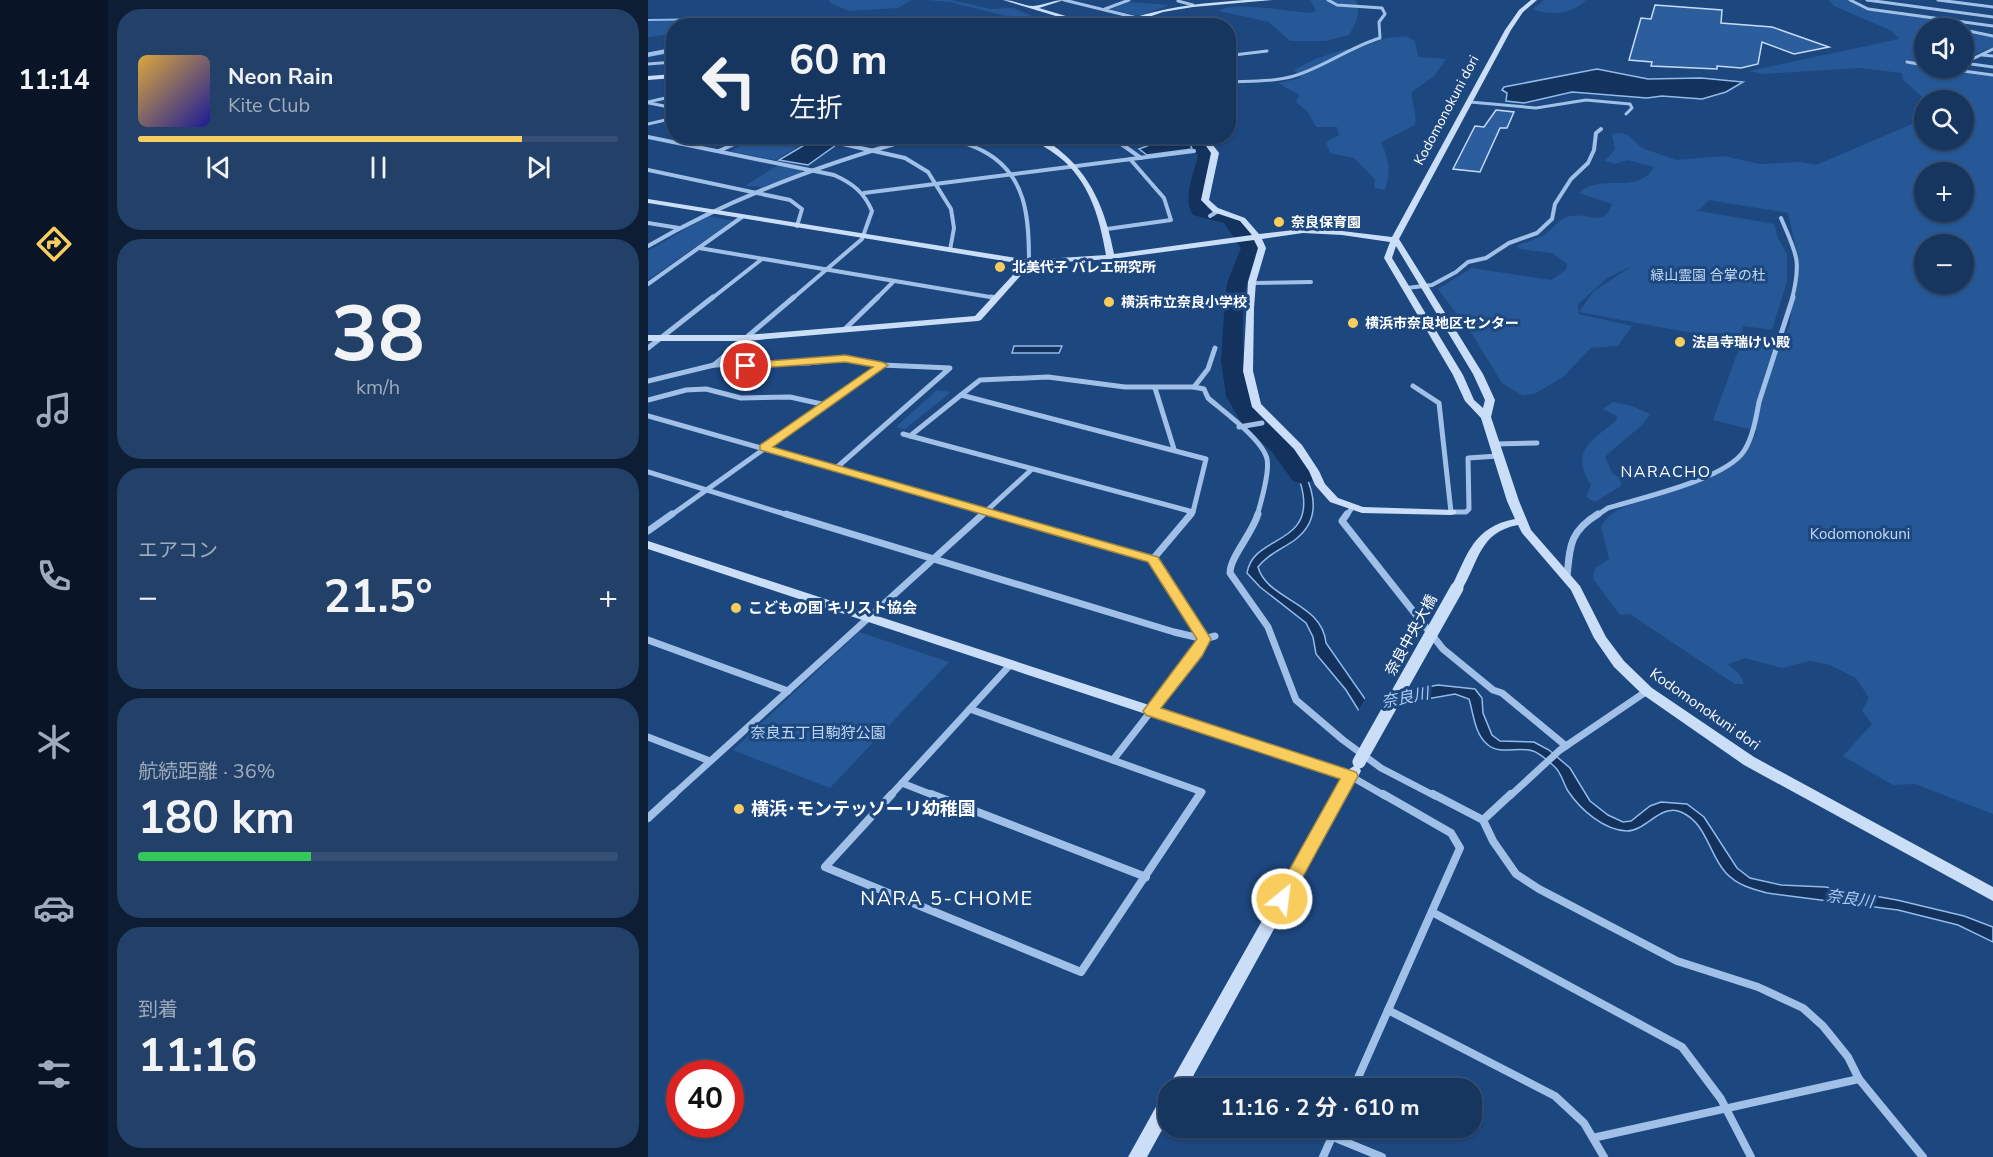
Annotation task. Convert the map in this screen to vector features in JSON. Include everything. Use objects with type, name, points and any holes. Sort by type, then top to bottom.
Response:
[{"type":"street","points":[[1006,0],[1067,18]]},
{"type":"street","points":[[1030,8],[1063,0],[1140,18],[1193,5],[1270,0]]},
{"type":"street","points":[[1104,10],[1129,0]]},
{"type":"street","points":[[1236,82],[1295,76],[1363,43],[1380,38],[1379,22],[1385,14],[1382,8],[1337,5],[1328,0]]},
{"type":"street","name":"Kodomonokuni dori","points":[[1534,0],[1512,21],[1389,251],[1388,258],[1458,375],[1470,401],[1486,417],[1521,521],[1532,539],[1582,598],[1606,647],[1619,664],[1647,691],[1749,760],[1993,895]]},
{"type":"street","points":[[1850,0],[1868,9],[1930,18]]},
{"type":"street","points":[[1867,0],[1993,17]]},
{"type":"street","points":[[1923,17],[1937,0],[1993,7]]},
{"type":"street","points":[[1162,11],[1178,1],[1193,5]]},
{"type":"street","points":[[1974,24],[1993,26]]},
{"type":"street","points":[[1974,32],[1993,36]]},
{"type":"street","points":[[1974,58],[1993,49]]},
{"type":"street","points":[[648,54],[666,51]]},
{"type":"street","points":[[1236,55],[1267,51]]},
{"type":"street","points":[[1981,55],[1993,56]]},
{"type":"street","points":[[648,64],[666,63]]},
{"type":"street","points":[[1907,63],[1914,64]]},
{"type":"street","points":[[1974,64],[1993,67]]},
{"type":"street","points":[[1974,72],[1993,75]]},
{"type":"street","points":[[648,78],[666,77]]},
{"type":"street","points":[[648,102],[666,98]]},
{"type":"street","points":[[1470,102],[1536,108],[1586,100],[1630,104],[1632,108],[1626,114]]},
{"type":"street","points":[[648,102],[666,106]]},
{"type":"street","points":[[648,124],[666,120]]},
{"type":"street","points":[[1407,288],[1424,287],[1456,272],[1468,262],[1486,258],[1509,243],[1537,233],[1552,219],[1555,204],[1571,179],[1588,163],[1594,150],[1596,134],[1601,129]]},
{"type":"street","points":[[648,137],[666,141]]},
{"type":"street","points":[[648,381],[714,364],[864,236],[872,211],[864,192],[847,180],[816,170],[680,144]]},
{"type":"street","points":[[717,152],[734,144]]},
{"type":"street","points":[[845,144],[905,158],[928,171],[954,218],[950,250]]},
{"type":"street","points":[[648,246],[712,212],[758,192],[894,144]]},
{"type":"street","points":[[648,338],[746,338],[978,318],[1029,261],[1027,202],[1010,174],[983,152],[966,144]]},
{"type":"street","points":[[1043,144],[1074,166],[1093,193],[1107,230],[1111,257]]},
{"type":"street","points":[[1123,144],[1141,158]]},
{"type":"street","points":[[1208,144],[1215,153],[1215,159],[1205,200],[1216,212],[1239,217],[1261,244],[1262,252],[1252,283],[1248,371],[1256,405],[1299,447],[1325,492],[1334,500],[1352,508],[1375,511],[1466,512],[1469,509],[1468,458],[1498,456]]},
{"type":"street","points":[[864,192],[1194,151]]},
{"type":"street","points":[[1107,230],[1171,220],[1164,198],[1130,159]]},
{"type":"street","points":[[648,170],[775,195],[797,204],[802,209],[797,226]]},
{"type":"street","points":[[648,201],[1029,261],[1111,257],[1309,230],[1396,240]]},
{"type":"street","points":[[1210,216],[1216,212]]},
{"type":"street","points":[[648,284],[742,217]]},
{"type":"street","points":[[1567,580],[1570,544],[1575,532],[1585,522],[1608,508],[1702,479],[1732,463],[1744,451],[1756,420],[1759,402],[1788,315],[1799,272],[1797,256],[1781,218]]},
{"type":"street","points":[[648,223],[680,228]]},
{"type":"street","name":"Kodomonokuni dori","points":[[1396,240],[1486,391],[1490,400],[1486,417]]},
{"type":"street","points":[[699,248],[996,298]]},
{"type":"street","points":[[648,348],[762,259]]},
{"type":"street","points":[[845,329],[894,281]]},
{"type":"street","points":[[1252,283],[1298,285],[1311,282]]},
{"type":"street","points":[[1194,387],[1207,374],[1214,358],[1215,348]]},
{"type":"street","points":[[714,364],[725,366],[808,363],[845,359],[882,365],[950,368],[835,470]]},
{"type":"street","points":[[648,531],[882,365]]},
{"type":"street","points":[[910,436],[980,380],[1048,377],[1125,387],[1204,389],[1208,398],[1242,427],[1261,447],[1268,459],[1254,528],[1244,547],[1234,557],[1230,573],[1268,627],[1296,700],[1343,741],[1381,768],[1483,820],[1493,841],[1516,874],[1539,889],[1677,961],[1758,987],[1803,1008],[1836,1041],[1848,1057],[1859,1079],[1923,1157]]},
{"type":"street","points":[[1413,386],[1438,403],[1451,512]]},
{"type":"street","points":[[1155,388],[1174,449]]},
{"type":"street","points":[[648,400],[686,390],[706,389],[741,398],[790,397],[826,405]]},
{"type":"street","points":[[961,395],[1206,459],[1193,512],[1153,560]]},
{"type":"street","points":[[648,416],[1153,560],[1204,639]]},
{"type":"street","points":[[1242,427],[1262,423]]},
{"type":"street","points":[[881,430],[888,431]]},
{"type":"street","points":[[903,435],[1193,512]]},
{"type":"street","points":[[1494,444],[1537,442]]},
{"type":"street","points":[[648,818],[1031,470]]},
{"type":"street","points":[[648,472],[1174,632],[1204,639],[1215,636]]},
{"type":"street","points":[[1352,508],[1342,521],[1443,649],[1493,690],[1502,693],[1563,748]]},
{"type":"street","name":"奈良中央大橋","points":[[1181,1078],[1456,588],[1480,539],[1497,526],[1521,521]]},
{"type":"street","points":[[648,545],[1151,711],[1354,769],[1450,832],[1460,848],[1358,1078]]},
{"type":"street","points":[[1113,760],[1197,652],[1204,639]]},
{"type":"street","points":[[648,640],[788,691]]},
{"type":"street","points":[[970,709],[1202,792],[1081,972],[825,867],[1011,664]]},
{"type":"street","points":[[1483,820],[1563,748],[1647,691]]},
{"type":"street","points":[[648,737],[710,761]]},
{"type":"street","points":[[902,783],[1146,877]]},
{"type":"street","points":[[1432,912],[1682,1047],[1702,1068],[1727,1108],[1751,1157]]},
{"type":"street","points":[[1388,1010],[1555,1096],[1577,1114],[1597,1137],[1604,1157]]},
{"type":"street","points":[[1597,1137],[1859,1079]]},
{"type":"street","points":[[1137,1157],[1158,1120]]},
{"type":"street","points":[[1323,1157],[1331,1138]]},
{"type":"street","points":[[1346,1138],[1382,1157]]},
{"type":"green space","points":[[829,0],[912,0],[898,8],[849,11],[830,3]]},
{"type":"green space","points":[[927,0],[951,0],[991,9],[1013,8],[1037,18],[1006,18],[1010,17],[950,2]]},
{"type":"green space","points":[[1310,0],[1356,0],[1357,18],[1349,35],[1326,41],[1290,41],[1269,22],[1219,11],[1226,8],[1248,7],[1311,13],[1316,10]]},
{"type":"green space","points":[[1544,0],[1586,0],[1568,11],[1547,13],[1533,9]]},
{"type":"green space","name":"Kodomonokuni","points":[[1829,0],[1846,0],[1866,10],[1925,18],[1914,18],[1914,78],[1974,78],[1974,73],[1993,76],[1993,814],[1915,784],[1893,785],[1843,756],[1872,724],[1862,711],[1869,698],[1856,678],[1830,665],[1810,661],[1782,668],[1745,658],[1728,664],[1740,675],[1744,684],[1735,684],[1630,614],[1620,615],[1593,579],[1595,568],[1609,559],[1601,526],[1611,515],[1627,506],[1679,490],[1711,477],[1738,458],[1749,446],[1757,431],[1713,420],[1737,354],[1750,334],[1784,339],[1790,324],[1796,249],[1788,213],[1709,200],[1699,210],[1694,210],[1774,224],[1778,238],[1787,254],[1787,281],[1772,330],[1743,326],[1740,342],[1579,312],[1594,291],[1632,266],[1607,278],[1578,304],[1579,314],[1632,326],[1618,346],[1591,348],[1563,377],[1534,394],[1522,395],[1502,383],[1472,334],[1438,289],[1472,268],[1551,280],[1566,270],[1567,264],[1552,253],[1519,249],[1517,245],[1548,233],[1567,217],[1601,218],[1605,216],[1612,204],[1579,193],[1588,187],[1629,182],[1647,176],[1654,167],[1627,160],[1615,164],[1605,161],[1615,149],[1612,134],[1622,133],[1642,148],[1676,160],[1725,156],[1759,164],[1802,162],[1816,165],[1914,123],[1914,150],[1974,150],[1974,90],[1914,90],[1903,80],[1902,73],[1859,68],[1764,74],[1749,71],[1899,39],[1892,31],[1834,6]]},
{"type":"green space","points":[[1130,2],[1169,5],[1141,16],[1109,10]]},
{"type":"green space","points":[[648,21],[666,21],[666,35],[648,37]]},
{"type":"green space","points":[[1974,34],[1993,37],[1993,47],[1974,55]]},
{"type":"green space","points":[[1406,36],[1415,41],[1418,57],[1446,59],[1434,76],[1412,92],[1416,116],[1415,125],[1381,142],[1388,165],[1385,190],[1374,188],[1375,179],[1354,158],[1330,153],[1326,142],[1339,135],[1337,127],[1316,127],[1308,112],[1296,102],[1299,95],[1278,83],[1301,78],[1294,70],[1315,59],[1387,38]]},
{"type":"green space","points":[[743,144],[802,144],[775,160],[730,151]]},
{"type":"green space","points":[[778,165],[802,170],[802,173],[764,187],[745,186]]},
{"type":"green space","points":[[708,216],[733,221],[648,280],[648,251]]},
{"type":"green space","points":[[937,390],[951,392],[905,429],[898,428],[897,426]]},
{"type":"green space","points":[[1613,402],[1632,406],[1650,414],[1605,457],[1612,473],[1620,478],[1621,486],[1595,502],[1586,497],[1591,485],[1585,473],[1583,455],[1592,441],[1616,421],[1617,416],[1603,409]]},
{"type":"green space","name":"奈良五丁目駒狩公園","points":[[859,632],[949,662],[830,788],[733,750]]},
{"type":"water","points":[[1597,69],[1648,79],[1701,78],[1743,82],[1726,92],[1702,99],[1662,96],[1647,98],[1572,92],[1524,103],[1506,101],[1507,93],[1502,90],[1504,87]]},
{"type":"water","points":[[806,144],[836,145],[808,165],[779,160]]},
{"type":"water","points":[[1152,144],[1190,144],[1192,149],[1147,155],[1139,149]]},
{"type":"water","points":[[1014,346],[1062,346],[1059,353],[1012,353]]},
{"type":"water","points":[[1283,444],[1307,478],[1313,504],[1312,516],[1306,528],[1296,539],[1271,555],[1258,567],[1263,578],[1272,587],[1315,618],[1322,629],[1326,643],[1365,699],[1438,685],[1475,689],[1482,698],[1483,713],[1492,735],[1500,741],[1534,742],[1549,750],[1570,768],[1590,801],[1608,815],[1623,822],[1631,821],[1650,806],[1661,802],[1687,804],[1704,817],[1737,868],[1750,878],[1781,885],[1825,887],[1897,900],[1964,916],[1993,927],[1993,942],[1958,925],[1898,910],[1767,893],[1745,886],[1726,873],[1697,824],[1681,812],[1667,811],[1634,830],[1618,830],[1609,827],[1579,805],[1568,791],[1557,770],[1539,754],[1528,750],[1498,749],[1488,745],[1477,729],[1469,699],[1455,694],[1359,711],[1346,690],[1316,654],[1313,637],[1306,623],[1260,587],[1247,573],[1251,561],[1259,552],[1290,532],[1298,523],[1303,511],[1302,487],[1297,474],[1285,455],[1275,445]]},
{"type":"pier","points":[[1431,683],[1420,704],[1363,714],[1357,713],[1367,695]]},
{"type":"building","points":[[1655,5],[1722,10],[1721,23],[1772,27],[1829,47],[1794,54],[1762,42],[1758,64],[1741,68],[1651,66],[1652,62],[1629,60],[1641,18],[1651,19]]},
{"type":"building","points":[[1496,110],[1514,112],[1507,128],[1500,128],[1480,172],[1453,169],[1475,126],[1484,127]]},
{"type":"waterway","name":"奈良川","points":[[648,20],[666,20]]},
{"type":"waterway","points":[[648,56],[666,53]]},
{"type":"waterway","name":"奈良川","points":[[1199,144],[1206,156],[1197,200],[1199,211],[1231,219],[1251,248],[1237,283],[1235,299],[1232,361],[1238,396],[1249,417],[1281,447],[1302,476]]},
{"type":"place","name":"奈良保育園","points":[[1279,222]]},
{"type":"place","name":"北美代子 バレエ研究所","points":[[1000,267]]},
{"type":"place","name":"横浜市立奈良小学校","points":[[1109,302]]},
{"type":"place","name":"横浜市奈良地区センター","points":[[1353,323]]},
{"type":"place","name":"法昌寺瑞けい殿","points":[[1680,342]]},
{"type":"place","name":"こどもの国 キリスト協会","points":[[736,608]]},
{"type":"place","name":"横浜･モンテッソーリ幼稚園","points":[[739,809]]},
{"type":"district","name":"NARACHO","points":[[1666,471]]},
{"type":"district","name":"NARA 5-CHOME","points":[[947,898]]},
{"type":"route","points":[[746,366],[845,359],[882,365],[764,448],[1153,560],[1204,639],[1197,652],[1151,711],[1350,776],[1282,899]]},
{"type":"park label","name":"緑山霊園 合掌の杜","points":[[1708,275]]}]
